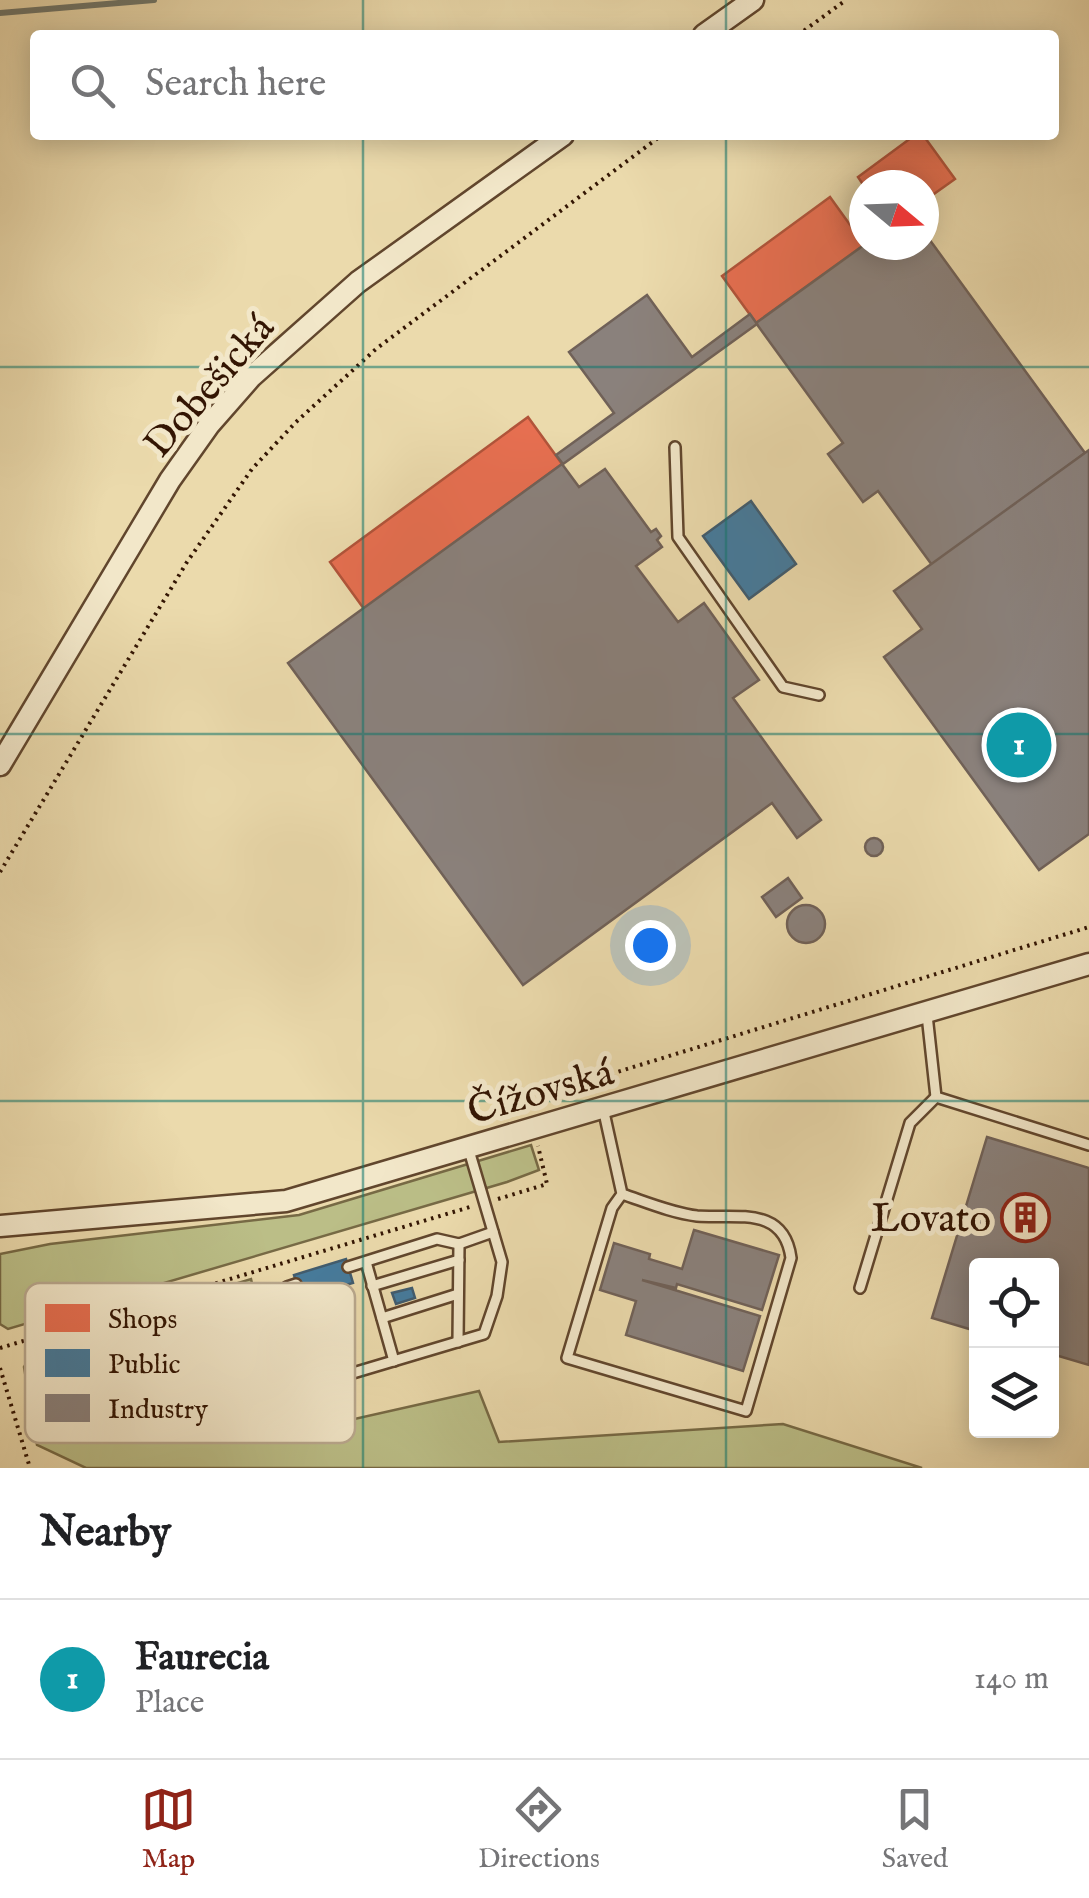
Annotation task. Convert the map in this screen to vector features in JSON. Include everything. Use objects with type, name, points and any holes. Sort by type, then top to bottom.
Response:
[{"type":"street","points":[[711,30],[753,0]]},
{"type":"street","name":"Dobešická","points":[[0,765],[170,480],[250,377],[358,282],[555,140]]},
{"type":"street","name":"Čížovská","points":[[0,1226],[286,1201],[1089,964]]},
{"type":"lane","points":[[675,447],[678,537],[783,687],[819,694]]},
{"type":"lane","points":[[927,1012],[936,1097]]},
{"type":"lane","points":[[936,1097],[1089,1145]]},
{"type":"lane","points":[[860,1288],[910,1123],[936,1097]]},
{"type":"lane","points":[[603,1108],[622,1194],[612,1208],[568,1358],[746,1411],[791,1258],[789,1243],[781,1230],[768,1222],[740,1215],[680,1213],[622,1194]]},
{"type":"lane","points":[[355,1372],[484,1334],[497,1296],[502,1262],[468,1147]]},
{"type":"lane","points":[[348,1267],[438,1239],[459,1244],[493,1232]]},
{"type":"lane","points":[[458,1342],[459,1244]]},
{"type":"lane","points":[[372,1286],[459,1260]]},
{"type":"lane","points":[[366,1262],[394,1361]]},
{"type":"lane","points":[[382,1318],[458,1294]]},
{"type":"path","points":[[805,30],[846,0]]},
{"type":"path","points":[[0,872],[187,562],[252,470],[296,422],[376,350],[655,140]]},
{"type":"path","points":[[493,1200],[547,1184],[526,1100],[1089,927]]},
{"type":"path","points":[[217,1283],[475,1206]]},
{"type":"path","points":[[0,1348],[25,1341]]},
{"type":"path","points":[[0,1368],[30,1468]]},
{"type":"green space","points":[[531,1145],[539,1170],[164,1283],[25,1283],[25,1324],[8,1329],[0,1324],[0,1254],[50,1244],[299,1215]]},
{"type":"green space","points":[[479,1391],[499,1442],[783,1424],[922,1468],[86,1468],[37,1445],[355,1443],[355,1419]]},
{"type":"building: Shops","points":[[908,140],[927,140],[955,179],[939,190],[939,170],[868,170]]},
{"type":"building: Shops","points":[[830,197],[849,223],[849,256],[756,323],[722,276]]},
{"type":"building: Shops","points":[[528,417],[562,464],[364,609],[330,562]]},
{"type":"building: Public","points":[[751,501],[796,564],[749,599],[703,536]]},
{"type":"building: Public","points":[[346,1259],[353,1283],[296,1283],[294,1275]]},
{"type":"building: Public","points":[[412,1288],[415,1298],[396,1304],[392,1293]]},
{"type":"building: Industry","points":[[939,253],[1085,453],[932,565],[878,491],[863,502],[828,454],[843,443],[756,323],[849,256],[849,260],[939,260]]},
{"type":"building: Industry","points":[[647,295],[692,357],[750,314],[757,324],[563,464],[556,455],[614,413],[569,352]]},
{"type":"building: Industry","points":[[1089,450],[1089,834],[1039,870],[884,657],[922,629],[894,591]]},
{"type":"building: Industry","points":[[562,464],[579,487],[605,469],[651,532],[656,529],[662,547],[636,566],[678,622],[704,603],[759,680],[733,698],[821,820],[797,838],[772,803],[523,985],[288,663]]},
{"type":"building: Industry","points":[[874,838],[881,840],[881,854],[874,856],[867,854],[865,847],[867,840]]},
{"type":"building: Industry","points":[[788,878],[802,898],[776,917],[762,897]]},
{"type":"building: Industry","points":[[806,905],[819,911],[825,924],[819,937],[806,943],[793,937],[787,924],[793,911]]},
{"type":"building: Industry","name":"Lovato","points":[[987,1137],[1089,1168],[1089,1365],[1059,1356],[1059,1258],[969,1258],[969,1329],[932,1318]]},
{"type":"building: Industry","points":[[694,1230],[779,1255],[762,1310],[677,1284],[676,1288],[642,1280],[760,1316],[743,1371],[626,1335],[636,1301],[600,1290],[614,1243],[682,1269]]},
{"type":"waterway","points":[[0,13],[154,0]]},
{"type":"place","name":"Faurecia","points":[[1019,745]]},
{"type":"place","name":"Lovato","points":[[1026,1217]]}]
